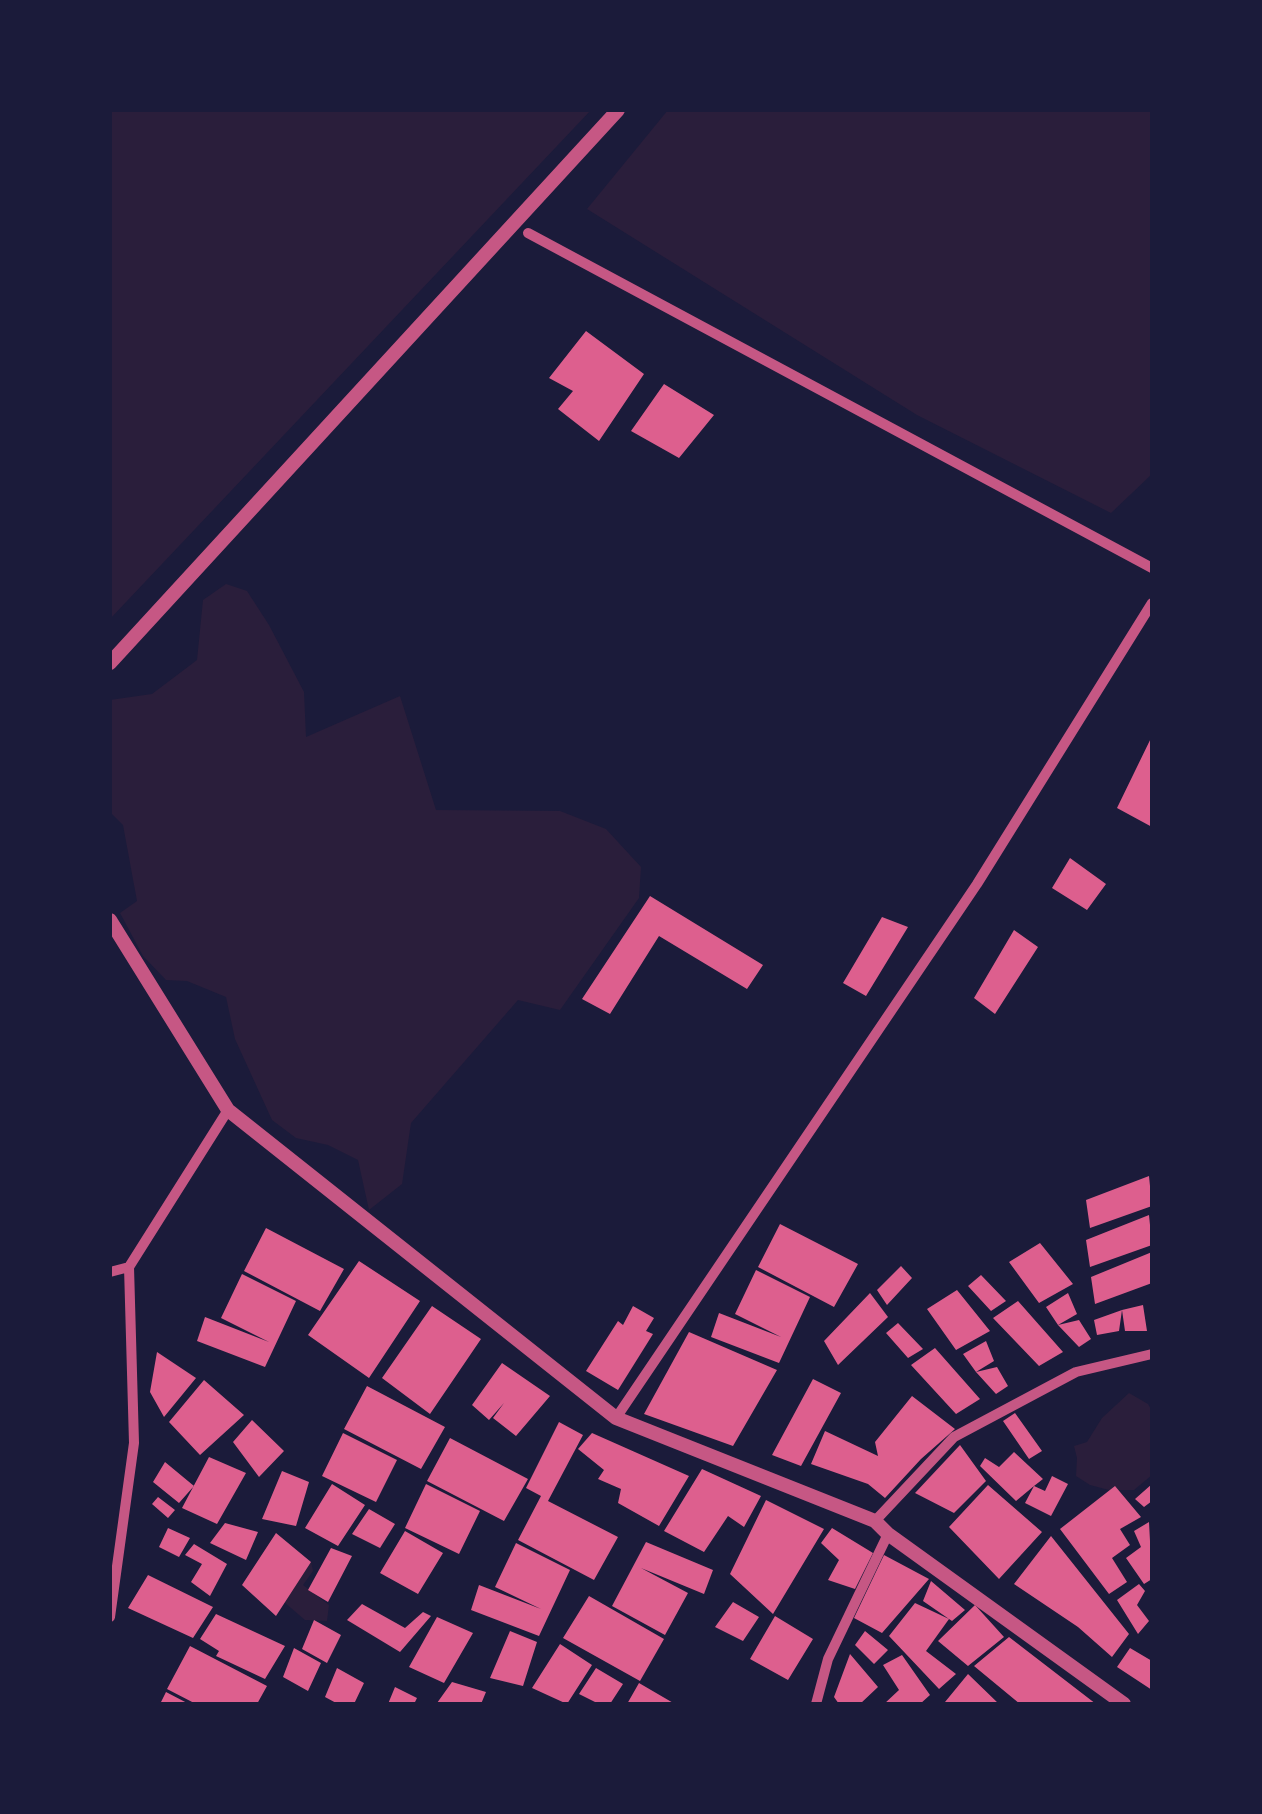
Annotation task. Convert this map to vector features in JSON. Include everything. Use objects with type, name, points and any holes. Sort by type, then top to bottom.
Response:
[{"type":"street","points":[[110,663],[618,110]]},
{"type":"street","points":[[528,234],[1152,568]]},
{"type":"street","points":[[616,1418],[977,884],[1152,603]]},
{"type":"street","points":[[110,920],[228,1110],[616,1418],[875,1521],[1124,1704]]},
{"type":"street","points":[[110,1616],[134,1443],[129,1267],[228,1110]]},
{"type":"street","points":[[110,1272],[129,1267]]},
{"type":"street","points":[[875,1521],[954,1438],[1076,1372],[1152,1354]]},
{"type":"street","points":[[816,1704],[828,1659],[888,1534]]},
{"type":"shaded area","points":[[110,110],[591,110],[110,619]]},
{"type":"shaded area","points":[[668,110],[1152,110],[1152,474],[1111,513],[917,415],[587,209]]},
{"type":"shaded area","points":[[226,584],[247,591],[269,625],[304,692],[306,737],[400,696],[436,810],[560,811],[606,829],[641,867],[639,898],[560,1010],[518,1000],[411,1123],[402,1184],[369,1210],[358,1160],[328,1145],[296,1138],[272,1120],[235,1039],[226,997],[187,981],[166,980],[143,956],[120,913],[137,901],[123,825],[110,812],[110,700],[152,694],[197,660],[203,600]]},
{"type":"shaded area","points":[[1129,1393],[1148,1404],[1152,1411],[1152,1475],[1134,1490],[1090,1485],[1076,1476],[1074,1446],[1087,1442],[1102,1418]]},
{"type":"shaded area","points":[[311,1562],[313,1571],[303,1585],[329,1605],[327,1621],[305,1620],[284,1602]]},
{"type":"building","points":[[586,331],[644,374],[599,441],[558,409],[573,391],[549,378]]},
{"type":"building","points":[[664,384],[714,415],[679,458],[631,431]]},
{"type":"building","points":[[1152,736],[1152,827],[1117,808]]},
{"type":"building","points":[[1070,858],[1106,884],[1087,910],[1052,888]]},
{"type":"building","points":[[650,896],[763,965],[747,989],[659,936],[610,1014],[582,999]]},
{"type":"building","points":[[882,917],[908,927],[866,996],[843,983]]},
{"type":"building","points":[[1014,930],[1038,947],[995,1014],[974,998]]},
{"type":"building","points":[[1149,1176],[1152,1206],[1090,1228],[1086,1200]]},
{"type":"building","points":[[1149,1215],[1152,1245],[1090,1267],[1086,1240]]},
{"type":"building","points":[[780,1224],[858,1264],[834,1307],[758,1267]]},
{"type":"building","points":[[266,1228],[344,1269],[320,1311],[244,1271]]},
{"type":"building","points":[[1040,1243],[1073,1284],[1039,1303],[1009,1262]]},
{"type":"building","points":[[1152,1252],[1152,1283],[1095,1304],[1091,1277]]},
{"type":"building","points":[[359,1261],[420,1301],[369,1378],[308,1335]]},
{"type":"building","points":[[901,1266],[912,1278],[887,1305],[877,1290]]},
{"type":"building","points":[[756,1270],[810,1297],[779,1363],[711,1337],[719,1313],[781,1337],[735,1314]]},
{"type":"building","points":[[242,1274],[296,1301],[265,1367],[197,1341],[205,1317],[269,1342],[221,1318]]},
{"type":"building","points":[[981,1275],[1006,1301],[991,1311],[968,1286]]},
{"type":"building","points":[[957,1290],[990,1331],[956,1350],[927,1309]]},
{"type":"building","points":[[870,1293],[888,1317],[838,1365],[824,1341]]},
{"type":"building","points":[[1068,1293],[1077,1314],[1058,1325],[1046,1307]]},
{"type":"building","points":[[1018,1301],[1063,1352],[1039,1366],[993,1318]]},
{"type":"building","points":[[1143,1305],[1147,1331],[1125,1331],[1122,1310]]},
{"type":"building","points":[[432,1306],[481,1339],[430,1414],[382,1378]]},
{"type":"building","points":[[633,1306],[654,1318],[646,1331],[653,1334],[618,1390],[586,1371],[618,1321],[623,1325]]},
{"type":"building","points":[[1122,1310],[1119,1331],[1097,1335],[1094,1320]]},
{"type":"building","points":[[1079,1320],[1091,1339],[1079,1347],[1058,1325]]},
{"type":"building","points":[[898,1323],[923,1349],[908,1358],[886,1333]]},
{"type":"building","points":[[689,1332],[777,1370],[733,1446],[644,1414]]},
{"type":"building","points":[[986,1341],[994,1361],[976,1372],[963,1354]]},
{"type":"building","points":[[935,1348],[980,1399],[956,1414],[911,1365]]},
{"type":"building","points":[[157,1352],[196,1378],[164,1417],[150,1392]]},
{"type":"building","points":[[502,1363],[550,1396],[516,1436],[493,1418],[504,1403],[489,1420],[472,1405]]},
{"type":"building","points":[[997,1367],[1008,1386],[996,1394],[976,1372]]},
{"type":"building","points":[[813,1379],[841,1393],[801,1466],[772,1455]]},
{"type":"building","points":[[204,1380],[244,1415],[200,1455],[169,1422]]},
{"type":"building","points":[[367,1386],[445,1427],[421,1469],[344,1429]]},
{"type":"building","points":[[912,1396],[955,1429],[885,1498],[868,1484],[811,1464],[825,1431],[878,1456],[875,1442]]},
{"type":"building","points":[[1015,1413],[1042,1451],[1029,1459],[1003,1421]]},
{"type":"building","points":[[252,1420],[284,1451],[259,1477],[233,1442]]},
{"type":"building","points":[[559,1422],[583,1435],[548,1501],[618,1537],[594,1580],[518,1540],[541,1496],[526,1488]]},
{"type":"building","points":[[343,1433],[397,1460],[376,1502],[322,1476]]},
{"type":"building","points":[[592,1433],[689,1476],[659,1526],[618,1503],[621,1489],[598,1479],[604,1470],[578,1449]]},
{"type":"building","points":[[450,1438],[528,1479],[504,1521],[427,1481]]},
{"type":"building","points":[[960,1445],[986,1481],[954,1513],[915,1493]]},
{"type":"building","points":[[1014,1452],[1043,1479],[1016,1501],[980,1466],[985,1458],[999,1467]]},
{"type":"building","points":[[209,1457],[246,1473],[217,1524],[182,1508]]},
{"type":"building","points":[[165,1462],[194,1486],[179,1503],[153,1482]]},
{"type":"building","points":[[702,1469],[761,1496],[744,1527],[728,1516],[704,1552],[664,1531]]},
{"type":"building","points":[[282,1471],[309,1482],[296,1526],[262,1519]]},
{"type":"building","points":[[1052,1476],[1068,1484],[1051,1516],[1025,1503],[1034,1486],[1045,1491]]},
{"type":"building","points":[[332,1484],[365,1505],[338,1546],[305,1528]]},
{"type":"building","points":[[426,1484],[480,1511],[459,1554],[405,1528]]},
{"type":"building","points":[[1152,1484],[1152,1501],[1144,1507],[1135,1499]]},
{"type":"building","points":[[988,1485],[1042,1532],[999,1579],[949,1527]]},
{"type":"building","points":[[1115,1486],[1141,1517],[1120,1529],[1130,1545],[1112,1558],[1127,1582],[1109,1594],[1060,1529]]},
{"type":"building","points":[[158,1497],[175,1510],[168,1518],[152,1504]]},
{"type":"building","points":[[766,1500],[824,1529],[773,1614],[730,1574]]},
{"type":"building","points":[[369,1509],[395,1524],[380,1548],[352,1534]]},
{"type":"building","points":[[1149,1522],[1152,1579],[1144,1584],[1126,1558],[1141,1547],[1134,1531]]},
{"type":"building","points":[[225,1523],[258,1532],[246,1560],[210,1543]]},
{"type":"building","points":[[168,1528],[190,1538],[179,1557],[159,1547]]},
{"type":"building","points":[[832,1528],[873,1553],[855,1589],[828,1580],[839,1560],[821,1543]]},
{"type":"building","points":[[405,1531],[443,1553],[418,1594],[380,1573]]},
{"type":"building","points":[[276,1533],[311,1562],[276,1616],[242,1585]]},
{"type":"building","points":[[1051,1536],[1129,1634],[1112,1657],[1078,1627],[1014,1584]]},
{"type":"building","points":[[646,1542],[713,1570],[704,1594],[641,1568],[688,1593],[665,1635],[612,1606]]},
{"type":"building","points":[[516,1543],[570,1570],[539,1636],[471,1610],[479,1585],[541,1609],[495,1587]]},
{"type":"building","points":[[194,1544],[227,1564],[210,1596],[191,1582],[202,1564],[185,1555]]},
{"type":"building","points":[[331,1548],[352,1556],[328,1602],[308,1590]]},
{"type":"building","points":[[884,1555],[929,1579],[882,1633],[854,1618]]},
{"type":"building","points":[[148,1575],[213,1607],[193,1638],[128,1608]]},
{"type":"building","points":[[931,1581],[965,1610],[952,1621],[923,1601]]},
{"type":"building","points":[[1139,1584],[1145,1591],[1137,1605],[1149,1621],[1138,1634],[1117,1600]]},
{"type":"building","points":[[589,1596],[664,1639],[640,1681],[563,1638]]},
{"type":"building","points":[[733,1602],[759,1617],[743,1641],[715,1627]]},
{"type":"building","points":[[915,1603],[949,1619],[926,1651],[956,1674],[939,1689],[889,1636]]},
{"type":"building","points":[[362,1604],[405,1628],[423,1612],[431,1616],[400,1652],[347,1620]]},
{"type":"building","points":[[975,1605],[1004,1637],[968,1666],[938,1641]]},
{"type":"building","points":[[216,1614],[285,1646],[265,1679],[216,1656],[219,1651],[200,1639]]},
{"type":"building","points":[[775,1616],[813,1639],[788,1680],[750,1659]]},
{"type":"building","points":[[437,1617],[473,1633],[444,1683],[409,1667]]},
{"type":"building","points":[[314,1620],[341,1635],[327,1663],[302,1649]]},
{"type":"building","points":[[510,1631],[537,1642],[523,1686],[490,1678]]},
{"type":"building","points":[[865,1631],[888,1650],[874,1664],[855,1645]]},
{"type":"building","points":[[1009,1637],[1096,1704],[1020,1704],[974,1666]]},
{"type":"building","points":[[560,1644],[592,1665],[567,1704],[532,1688]]},
{"type":"building","points":[[190,1646],[267,1686],[257,1704],[196,1704],[167,1689]]},
{"type":"building","points":[[294,1648],[321,1663],[308,1691],[283,1677]]},
{"type":"building","points":[[1130,1648],[1152,1661],[1152,1690],[1117,1667]]},
{"type":"building","points":[[850,1654],[878,1687],[860,1704],[839,1704],[834,1697]]},
{"type":"building","points":[[902,1655],[930,1695],[920,1704],[884,1704],[899,1690],[883,1665]]},
{"type":"building","points":[[337,1668],[364,1683],[354,1704],[338,1704],[325,1697]]},
{"type":"building","points":[[596,1668],[623,1684],[610,1704],[599,1704],[579,1694]]},
{"type":"building","points":[[968,1674],[999,1704],[945,1702]]},
{"type":"building","points":[[452,1682],[486,1692],[481,1704],[437,1703]]},
{"type":"building","points":[[639,1683],[675,1704],[627,1704]]},
{"type":"building","points":[[395,1687],[417,1698],[414,1704],[388,1704]]},
{"type":"building","points":[[166,1692],[189,1704],[160,1704]]}]
